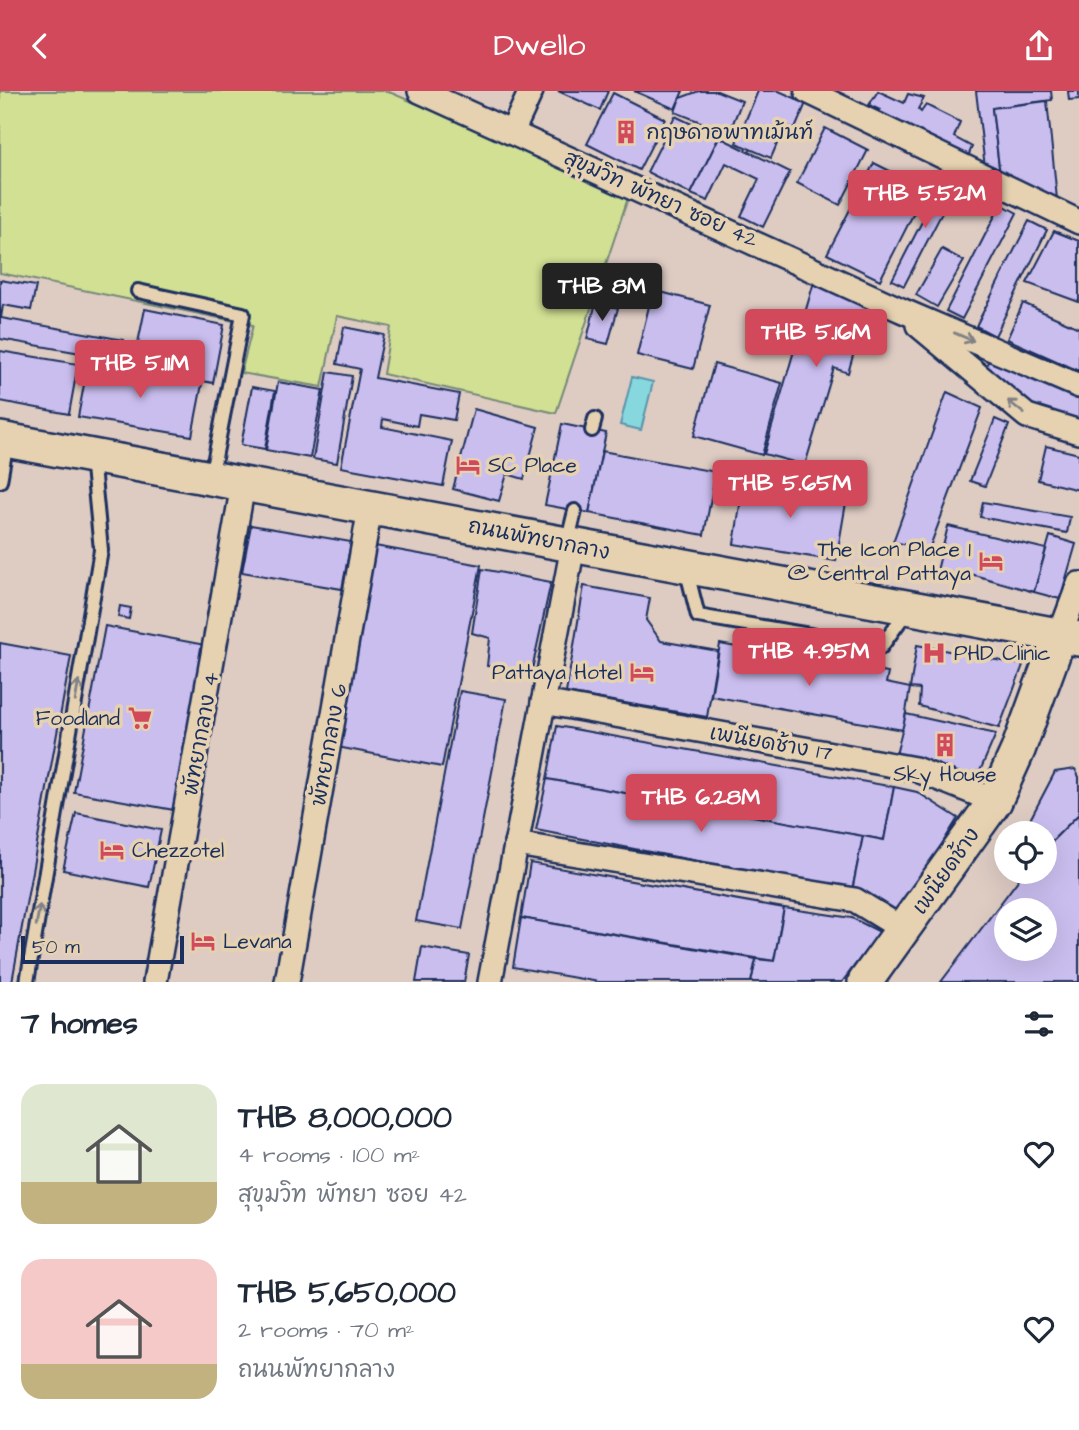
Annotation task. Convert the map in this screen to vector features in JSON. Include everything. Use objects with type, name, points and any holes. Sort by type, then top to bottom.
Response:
[{"type":"main road","name":"ถนนพัทยากลาง","points":[[4,440],[1069,637]]},
{"type":"main road","name":"เพนียดช้าง","points":[[864,982],[995,801],[1069,637]]},
{"type":"street","name":"สุขุมวิท พัทยา ซอย 42","points":[[420,91],[901,310]]},
{"type":"street","points":[[512,132],[531,91]]},
{"type":"street","points":[[807,91],[1079,222]]},
{"type":"street","points":[[901,310],[1079,386]]},
{"type":"street","points":[[901,310],[1027,415],[1079,432]]},
{"type":"street","name":"พัทยากลาง 4","points":[[155,982],[227,482]]},
{"type":"street","name":"พัทยากลาง 6","points":[[287,982],[370,508]]},
{"type":"street","points":[[490,982],[570,545]]},
{"type":"street","points":[[1069,637],[1079,584]]},
{"type":"street","name":"เพนียดช้าง 17","points":[[543,702],[915,769],[995,801]]},
{"type":"street","points":[[516,844],[855,900],[904,930]]},
{"type":"lane","points":[[138,291],[243,314],[227,482]]},
{"type":"lane","points":[[0,481],[4,440]]},
{"type":"lane","points":[[27,982],[101,550],[91,456]]},
{"type":"lane","points":[[570,545],[575,510]]},
{"type":"lane","points":[[686,566],[698,617],[881,647],[909,608]]},
{"type":"green space","points":[[0,91],[387,91],[629,195],[556,413],[383,374],[391,327],[337,316],[322,387],[241,373],[253,325],[0,273]]},
{"type":"water","points":[[632,377],[653,382],[641,430],[620,425]]},
{"type":"building","points":[[558,91],[608,91],[600,110]]},
{"type":"building","points":[[634,91],[683,91],[675,109]]},
{"type":"building","points":[[699,91],[717,91],[742,101],[729,133],[675,112],[680,98]]},
{"type":"building","points":[[758,91],[779,91],[806,103],[795,129],[785,125],[771,158],[736,143]]},
{"type":"building","points":[[878,91],[904,103],[908,94],[924,98],[918,109],[921,112],[926,105],[960,122],[954,137],[972,147],[967,159],[877,115],[880,110],[869,105]]},
{"type":"building","points":[[976,91],[1051,91],[1052,100],[992,108],[1000,175],[985,167]]},
{"type":"building","points":[[1068,91],[1079,91],[1079,99],[1069,100]]},
{"type":"building","name":"กฤษดาอพาทเม้นท์","points":[[613,93],[665,119],[639,170],[587,144]]},
{"type":"building","points":[[1047,101],[1057,200],[1000,175],[992,108]]},
{"type":"building","points":[[675,116],[719,137],[691,194],[647,172]]},
{"type":"building","points":[[825,128],[868,150],[840,205],[797,183]]},
{"type":"building","points":[[719,137],[790,172],[763,227],[741,216],[759,179],[726,163],[708,201],[691,194]]},
{"type":"building","points":[[874,163],[926,189],[880,280],[827,254]]},
{"type":"building","points":[[946,175],[958,182],[904,286],[892,280]]},
{"type":"building","points":[[1001,204],[1017,213],[962,319],[946,311]]},
{"type":"building","points":[[1029,221],[1047,230],[995,336],[976,326]]},
{"type":"building","points":[[1054,231],[1079,241],[1079,302],[1027,283]]},
{"type":"building","points":[[942,249],[964,261],[937,307],[916,295]]},
{"type":"building","points":[[0,280],[36,286],[31,310],[3,305],[1,318],[124,340],[121,360],[0,339]]},
{"type":"building","points":[[814,282],[878,313],[867,346],[857,342],[848,373],[834,368],[805,465],[764,454]]},
{"type":"building","points":[[653,290],[710,305],[693,369],[637,355]]},
{"type":"building","points":[[596,302],[618,308],[608,344],[587,339]]},
{"type":"building","points":[[1023,303],[1079,328],[1079,371],[1007,339]]},
{"type":"building","points":[[145,309],[224,325],[213,383],[133,367]]},
{"type":"building","points":[[344,327],[384,335],[375,378],[459,394],[454,420],[419,414],[417,426],[383,419],[382,427],[452,441],[443,486],[341,467],[360,369],[337,364]]},
{"type":"building","points":[[0,351],[78,364],[69,414],[0,401]]},
{"type":"building","points":[[993,355],[1079,396],[1079,420],[1017,399],[984,368]]},
{"type":"building","points":[[88,363],[202,384],[192,436],[78,417]]},
{"type":"building","points":[[714,364],[782,383],[762,455],[694,436]]},
{"type":"building","points":[[328,372],[352,376],[337,463],[313,459]]},
{"type":"building","points":[[278,382],[323,390],[310,458],[266,450]]},
{"type":"building","points":[[252,387],[275,391],[265,449],[241,445]]},
{"type":"building","points":[[947,392],[982,408],[929,549],[893,542]]},
{"type":"building","points":[[474,409],[538,427],[524,479],[507,474],[499,501],[453,489]]},
{"type":"building","points":[[995,419],[1009,425],[985,486],[970,481]]},
{"type":"building","points":[[562,424],[606,433],[589,513],[545,505]]},
{"type":"building","points":[[1046,446],[1079,454],[1079,490],[1038,480]]},
{"type":"building","points":[[602,451],[716,472],[704,535],[589,513]]},
{"type":"building","points":[[744,480],[847,497],[836,561],[734,544]]},
{"type":"building","points":[[983,502],[1070,517],[1067,533],[980,517]]},
{"type":"building","points":[[251,525],[351,542],[342,589],[242,572]]},
{"type":"building","name":"The Icon Place 1 @ Central Pattaya","points":[[948,526],[1046,549],[1034,592],[967,573],[965,582],[936,575]]},
{"type":"building","points":[[1050,536],[1076,544],[1060,599],[1034,592]]},
{"type":"building","points":[[375,546],[481,565],[442,767],[337,747]]},
{"type":"building","points":[[482,569],[551,582],[531,674],[487,666],[490,638],[472,633]]},
{"type":"building","name":"Pattaya Hotel","points":[[584,586],[650,598],[646,620],[661,641],[718,651],[707,717],[566,693]]},
{"type":"building","points":[[120,606],[131,608],[129,619],[118,617]]},
{"type":"building","name":"Foodland","points":[[105,626],[205,645],[174,810],[74,792]]},
{"type":"building","points":[[0,643],[71,656],[12,982],[0,982]]},
{"type":"building","points":[[720,644],[814,661],[814,666],[846,671],[847,666],[888,673],[886,683],[910,688],[903,730],[711,696]]},
{"type":"building","points":[[917,645],[1023,665],[999,728],[919,706],[920,689],[910,688]]},
{"type":"building","points":[[460,691],[506,699],[462,929],[416,921]]},
{"type":"building","name":"Sky House","points":[[906,714],[996,734],[974,785],[896,755]]},
{"type":"building","points":[[557,726],[894,787],[884,840],[547,779]]},
{"type":"building","points":[[1075,769],[1079,777],[1079,814],[1057,836],[1057,821],[1029,821],[1055,772]]},
{"type":"building","points":[[547,779],[863,836],[852,891],[536,830]]},
{"type":"building","points":[[894,787],[917,792],[958,818],[897,917],[852,891],[863,836],[884,840]]},
{"type":"building","name":"Chezzotel","points":[[76,813],[161,830],[149,887],[63,870]]},
{"type":"building","points":[[1079,814],[1079,982],[941,982],[994,912],[994,961],[1057,961],[1057,898],[1005,898],[1015,884],[1057,884],[1057,836]]},
{"type":"building","points":[[530,863],[784,908],[774,961],[521,918]]},
{"type":"building","points":[[784,908],[852,918],[880,932],[842,982],[751,982],[756,959],[774,961]]},
{"type":"building","points":[[521,918],[756,959],[751,982],[599,982],[513,967]]},
{"type":"building","points":[[422,947],[469,955],[464,982],[416,982]]},
{"type":"place","name":"กฤษดาอพาทเม้นท์","points":[[626,132]]},
{"type":"place","name":"SC Place","points":[[468,465]]},
{"type":"place","name":"The Icon Place 1 @ Central Pattaya","points":[[991,561]]},
{"type":"place","name":"PHD Clinic","points":[[934,653]]},
{"type":"place","name":"Pattaya Hotel","points":[[642,672]]},
{"type":"place","name":"Foodland","points":[[140,718]]},
{"type":"place","name":"Sky House","points":[[945,745]]},
{"type":"place","name":"Chezzotel","points":[[112,850]]},
{"type":"place","name":"Levana","points":[[203,941]]}]
